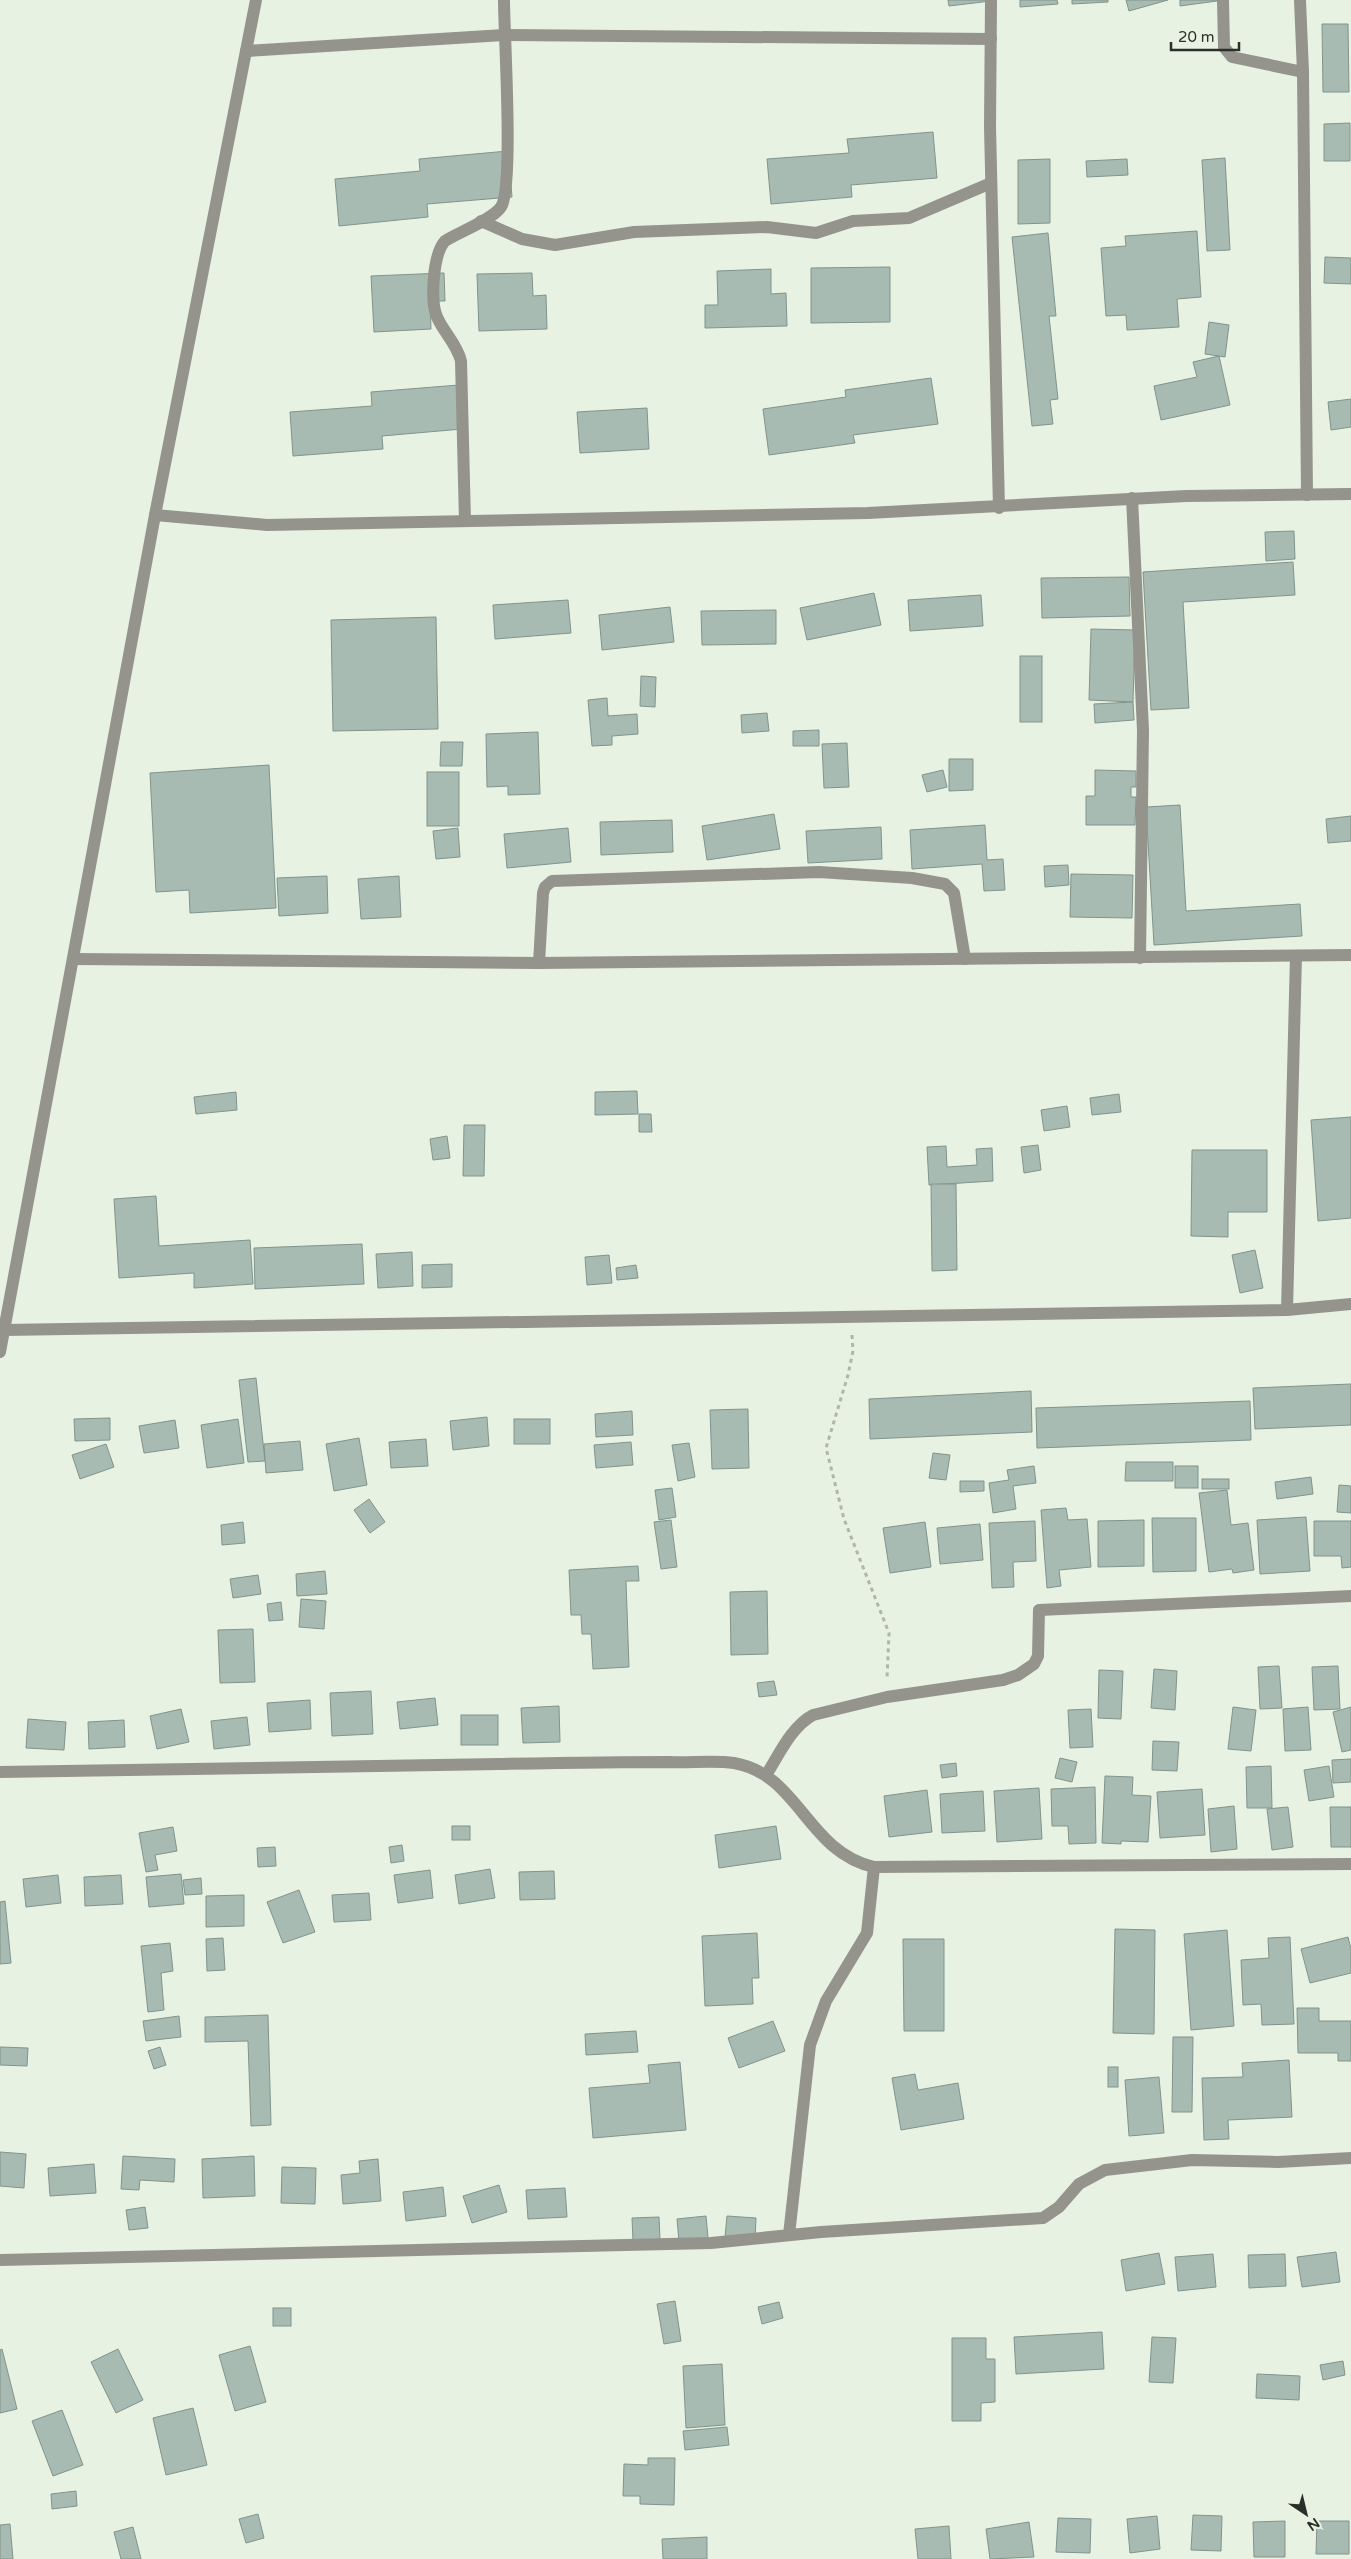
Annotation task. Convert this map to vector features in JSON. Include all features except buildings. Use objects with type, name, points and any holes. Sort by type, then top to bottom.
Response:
[{"type":"street","points":[[0,1352],[155,515],[256,0]]},
{"type":"street","points":[[464,521],[461,361],[459,351],[435,314],[436,259],[440,247],[445,241],[500,208],[504,197],[507,166],[504,0]]},
{"type":"street","points":[[991,0],[991,184],[999,508]]},
{"type":"street","points":[[1224,0],[1224,47],[1227,54],[1232,58],[1303,72]]},
{"type":"street","points":[[1300,0],[1303,72],[1307,494]]},
{"type":"street","points":[[246,51],[504,35],[990,39]]},
{"type":"street","points":[[481,221],[522,239],[555,246],[634,232],[767,227],[816,233],[853,221],[909,218],[991,184]]},
{"type":"street","points":[[155,515],[267,525],[868,513],[999,508],[1132,498],[1351,494]]},
{"type":"street","points":[[1132,498],[1143,730],[1140,958]]},
{"type":"street","points":[[540,963],[543,894],[545,888],[552,881],[819,872],[912,878],[946,884],[954,893],[965,959]]},
{"type":"street","points":[[74,959],[540,963],[1351,955]]},
{"type":"street","points":[[1288,1310],[1296,956]]},
{"type":"street","points":[[4,1330],[1288,1310],[1351,1304]]},
{"type":"street","points":[[766,1775],[795,1730],[805,1719],[819,1713],[887,1697],[1003,1680],[1027,1670],[1038,1656],[1039,1610],[1351,1596]]},
{"type":"street","points":[[0,1772],[644,1762],[734,1763],[766,1775],[779,1784],[817,1832],[832,1846],[846,1857],[860,1864],[874,1867],[1351,1864]]},
{"type":"street","points":[[789,2235],[810,2045],[826,2001],[867,1933],[874,1867]]},
{"type":"street","points":[[0,2260],[711,2244],[789,2235],[1043,2218],[1059,2207],[1080,2184],[1106,2170],[1192,2160],[1278,2162],[1351,2158]]},
{"type":"path","points":[[852,1316],[853,1351],[843,1396],[826,1448],[844,1519],[889,1633],[887,1697]]}]
